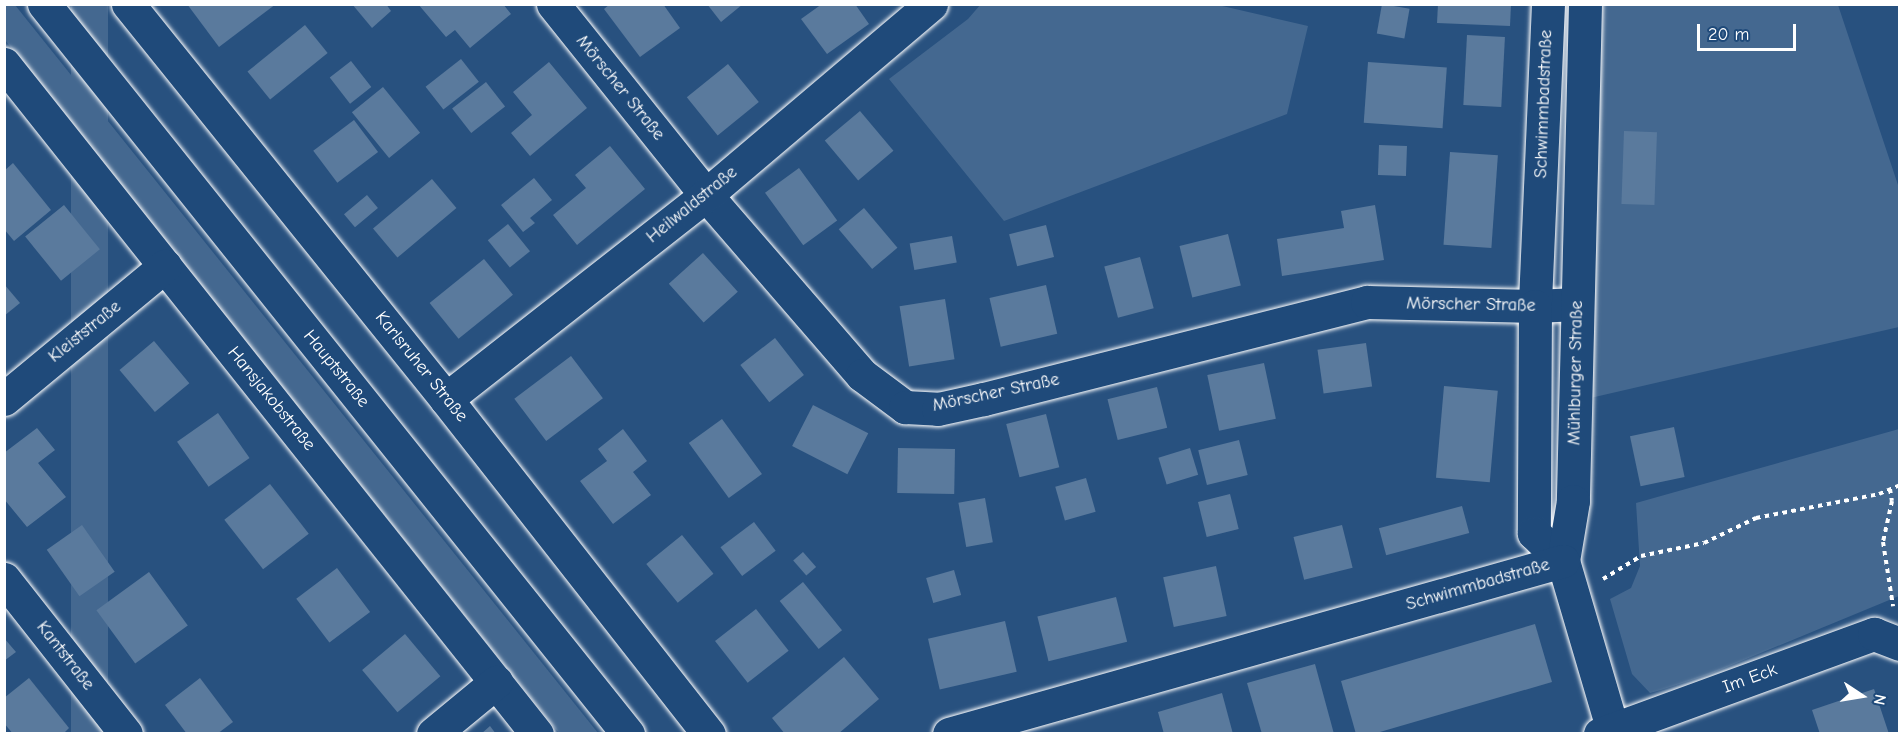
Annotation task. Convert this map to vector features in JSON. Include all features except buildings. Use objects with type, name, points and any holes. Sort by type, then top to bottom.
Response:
[{"type":"street","name":"Hauptstraße","points":[[44,4],[627,734]]},
{"type":"street","name":"Karlsruher Straße","points":[[128,4],[446,399],[709,734]]},
{"type":"street","name":"Mörscher Straße","points":[[553,4],[706,195],[862,375],[905,407],[938,409],[984,399],[1367,302],[1535,306],[1577,304]]},
{"type":"street","name":"Heilwaldstraße","points":[[446,399],[706,195],[931,4]]},
{"type":"street","name":"Schwimmbadstraße","points":[[1548,4],[1535,306],[1534,533],[1563,561]]},
{"type":"street","name":"Mühlburger Straße","points":[[1585,4],[1573,501],[1563,561],[1576,596],[1609,732]]},
{"type":"street","name":"Hansjakobstraße","points":[[4,64],[537,734]]},
{"type":"street","name":"Kleiststraße","points":[[4,399],[165,266]]},
{"type":"street","name":"Schwimmbadstraße","points":[[949,734],[1563,561]]},
{"type":"street","name":"Kantstraße","points":[[4,579],[126,734]]},
{"type":"street","name":"Im Eck","points":[[1609,732],[1874,634],[1894,641]]},
{"type":"street","points":[[433,734],[496,682]]},
{"type":"path","points":[[1576,596],[1641,556],[1704,543],[1756,518],[1878,494],[1899,485]]},
{"type":"path","points":[[1890,489],[1892,501],[1883,542],[1894,600],[1894,641]]},
{"type":"shaded area","points":[[981,4],[1218,5],[1308,26],[1287,114],[1004,221],[889,79],[968,19]]},
{"type":"shaded area","points":[[5,5],[15,5],[598,733],[559,733],[5,40]]},
{"type":"shaded area","points":[[71,5],[108,5],[108,734],[71,734]]},
{"type":"shaded area","points":[[1603,5],[1838,5],[1899,188],[1899,327],[1586,399]]},
{"type":"shaded area","points":[[1899,429],[1899,596],[1710,674],[1650,693],[1632,674],[1610,599],[1631,588],[1640,566],[1636,503]]}]
